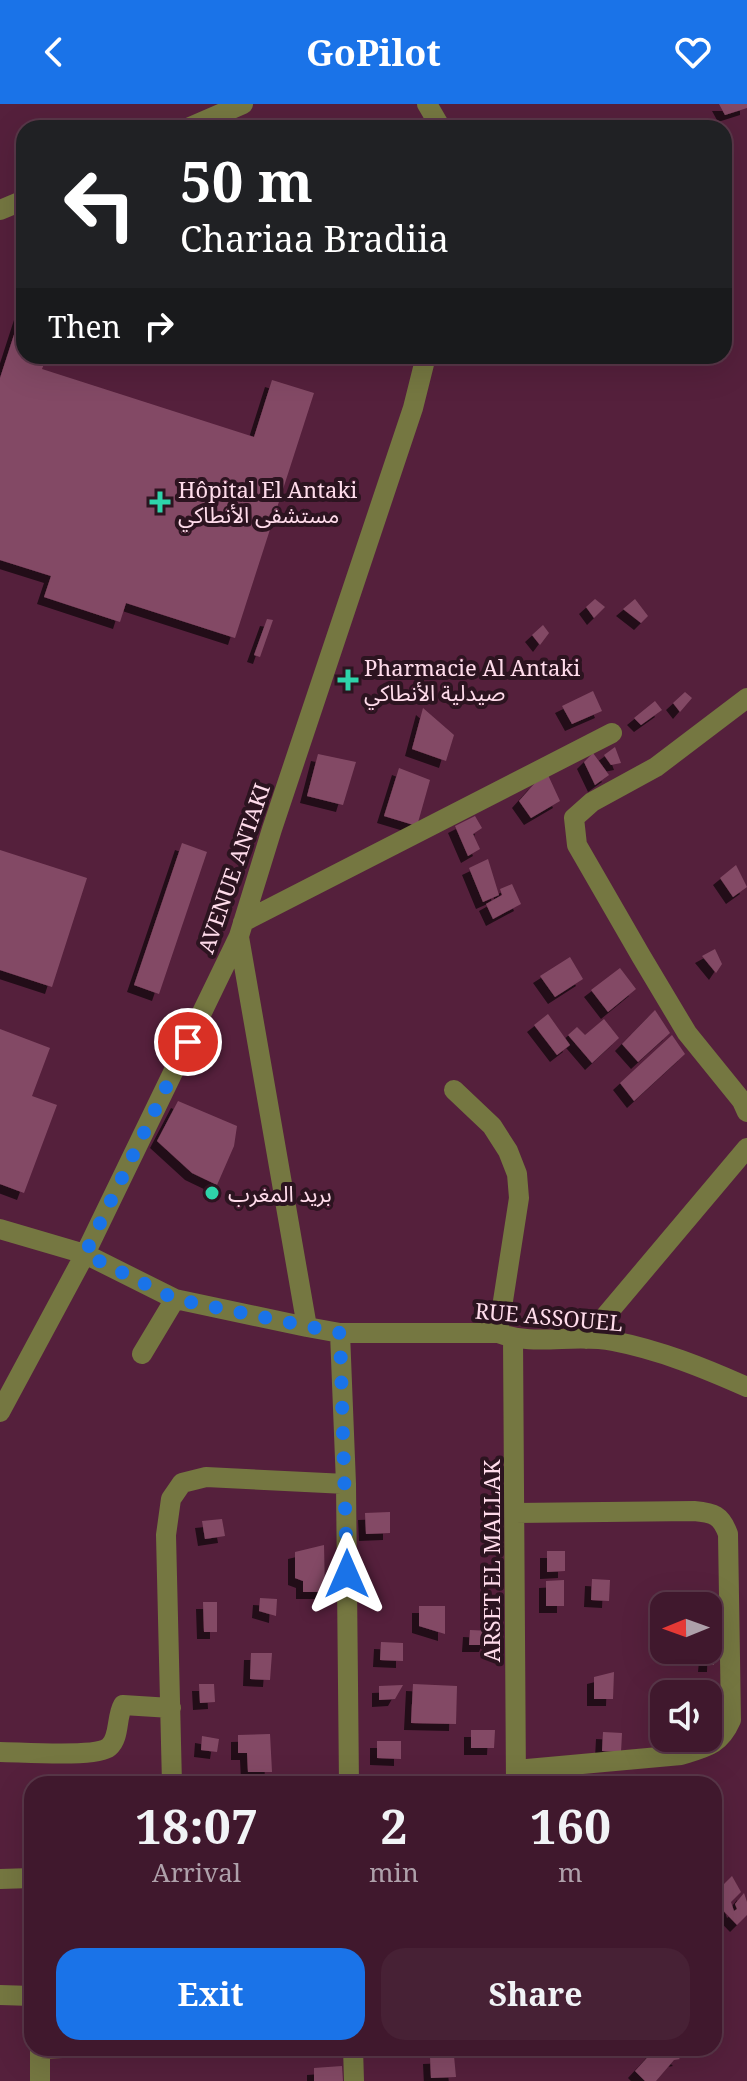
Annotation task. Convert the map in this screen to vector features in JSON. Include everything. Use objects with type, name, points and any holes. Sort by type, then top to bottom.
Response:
[{"type":"street","points":[[206,120],[243,104]]},
{"type":"street","name":"AVENUE ANTAKI","points":[[0,1412],[85,1254],[241,929],[413,408],[424,364]]},
{"type":"street","points":[[747,698],[656,767],[592,802],[574,818],[577,845],[641,956],[687,1033],[742,1101],[747,1112]]},
{"type":"street","points":[[307,1327],[241,929],[612,733]]},
{"type":"street","name":"ARSET EL MALLAK","points":[[454,1090],[492,1126],[508,1151],[517,1174],[519,1198],[505,1336],[515,1513],[516,1776]]},
{"type":"street","points":[[586,1339],[747,1148]]},
{"type":"street","name":"RUE ASSOUEL","points":[[0,1229],[85,1254],[175,1299],[307,1327],[340,1333],[612,1340],[689,1362],[747,1387]]},
{"type":"street","points":[[142,1354],[175,1299]]},
{"type":"street","points":[[340,1333],[346,1484],[349,1776]]},
{"type":"street","points":[[172,1776],[166,1535],[171,1499],[182,1483],[206,1477],[346,1484]]},
{"type":"street","points":[[515,1513],[713,1512],[722,1519],[728,1534],[731,1720],[724,1737],[706,1748],[681,1755],[524,1776]]},
{"type":"street","points":[[0,1752],[50,1753],[104,1749],[112,1743],[117,1732],[118,1713],[123,1705],[171,1708]]},
{"type":"street","points":[[0,1879],[24,1878]]},
{"type":"street","points":[[0,1995],[24,1996]]},
{"type":"street","points":[[40,2056],[40,2081]]},
{"type":"street","points":[[353,2056],[354,2081]]},
{"type":"building","points":[[719,104],[747,104],[747,108],[725,115]]},
{"type":"building","name":"Hôpital El Antaki مستشفى الأنطاكي","points":[[16,328],[16,364],[44,364],[42,369],[254,437],[272,380],[314,393],[235,638],[126,603],[120,622],[44,597],[51,576],[0,560],[0,378]]},
{"type":"building","points":[[595,599],[605,607],[594,618],[586,607]]},
{"type":"building","points":[[635,599],[648,616],[641,623],[623,609]]},
{"type":"building","points":[[267,619],[273,620],[260,657],[254,655]]},
{"type":"building","points":[[543,625],[549,633],[540,645],[532,635]]},
{"type":"building","points":[[593,691],[602,711],[572,724],[562,706]]},
{"type":"building","points":[[685,692],[692,698],[680,712],[673,703]]},
{"type":"building","points":[[655,701],[662,710],[641,725],[634,718]]},
{"type":"building","points":[[423,708],[454,735],[446,761],[412,749]]},
{"type":"building","points":[[615,747],[621,763],[611,765],[604,755]]},
{"type":"building","points":[[593,753],[609,775],[595,785],[584,762]]},
{"type":"building","points":[[318,754],[356,762],[343,805],[307,796]]},
{"type":"building","points":[[399,768],[430,780],[417,826],[384,816]]},
{"type":"building","points":[[548,775],[560,801],[531,818],[519,801],[535,783]]},
{"type":"building","points":[[475,816],[482,828],[473,834],[480,849],[468,856],[455,826]]},
{"type":"building","points":[[182,843],[207,852],[159,994],[134,985]]},
{"type":"building","points":[[0,850],[87,878],[52,987],[0,970]]},
{"type":"building","points":[[488,859],[499,895],[483,902],[469,868]]},
{"type":"building","points":[[736,865],[747,887],[733,897],[720,878]]},
{"type":"building","points":[[512,884],[521,904],[493,919],[486,904],[502,895],[500,889]]},
{"type":"building","points":[[715,949],[722,964],[716,973],[702,956]]},
{"type":"building","points":[[570,957],[583,979],[555,997],[540,976]]},
{"type":"building","points":[[620,968],[636,989],[608,1012],[591,990]]},
{"type":"building","points":[[655,1010],[670,1033],[638,1062],[622,1044]]},
{"type":"building","points":[[548,1014],[570,1045],[557,1055],[534,1025]]},
{"type":"building","points":[[604,1019],[619,1038],[592,1063],[568,1035],[577,1027],[585,1035]]},
{"type":"building","points":[[0,1029],[50,1048],[32,1096],[57,1105],[24,1193],[0,1184]]},
{"type":"building","points":[[672,1035],[685,1054],[634,1101],[620,1083]]},
{"type":"building","points":[[178,1101],[237,1126],[234,1146],[217,1185],[192,1173],[157,1141]]},
{"type":"building","points":[[390,1512],[390,1533],[366,1534],[365,1513]]},
{"type":"building","points":[[222,1519],[225,1536],[205,1539],[202,1521]]},
{"type":"building","points":[[324,1545],[325,1592],[303,1592],[303,1581],[295,1578],[295,1552]]},
{"type":"building","points":[[547,1551],[565,1551],[565,1571],[547,1572]]},
{"type":"building","points":[[592,1579],[610,1580],[609,1601],[591,1600]]},
{"type":"building","points":[[564,1580],[564,1606],[546,1606],[546,1581]]},
{"type":"building","points":[[260,1598],[277,1599],[276,1616],[259,1611]]},
{"type":"building","points":[[203,1602],[217,1602],[217,1632],[204,1632]]},
{"type":"building","points":[[419,1606],[445,1606],[445,1634],[419,1626]]},
{"type":"building","points":[[470,1630],[492,1631],[486,1645],[469,1645]]},
{"type":"building","points":[[381,1642],[403,1643],[403,1661],[380,1660]]},
{"type":"building","points":[[251,1653],[272,1653],[270,1680],[250,1679]]},
{"type":"building","points":[[614,1672],[613,1699],[594,1699],[594,1677]]},
{"type":"building","points":[[199,1684],[214,1684],[215,1702],[200,1703]]},
{"type":"building","points":[[413,1684],[457,1686],[456,1724],[411,1723]]},
{"type":"building","points":[[403,1685],[395,1699],[379,1700],[379,1686]]},
{"type":"building","points":[[471,1730],[495,1730],[494,1748],[471,1748]]},
{"type":"building","points":[[603,1732],[622,1733],[621,1752],[602,1751]]},
{"type":"building","points":[[270,1734],[272,1772],[248,1772],[247,1753],[238,1753],[238,1735]]},
{"type":"building","points":[[202,1736],[219,1739],[217,1752],[201,1750]]},
{"type":"building","points":[[377,1741],[401,1741],[401,1759],[377,1758]]},
{"type":"building","points":[[732,1876],[741,1892],[731,1902],[734,1911],[737,1909],[735,1904],[744,1893],[747,1915],[737,1925],[722,1909],[722,1886]]},
{"type":"building","points":[[454,2056],[456,2077],[431,2078],[430,2057]]},
{"type":"building","points":[[649,2056],[677,2056],[680,2059],[674,2060],[656,2081],[645,2081],[635,2071]]},
{"type":"building","points":[[342,2066],[343,2081],[314,2081],[314,2068]]},
{"type":"place","name":"Hôpital El Antaki مستشفى الأنطاكي","points":[[160,502]]},
{"type":"place","name":"Pharmacie Al Antaki صيدلية الأنطاكي","points":[[348,680]]},
{"type":"place","name":"بريد المغرب","points":[[212,1193]]},
{"type":"route","points":[[188,1042],[85,1254],[175,1299],[340,1333],[347,1574]]}]
